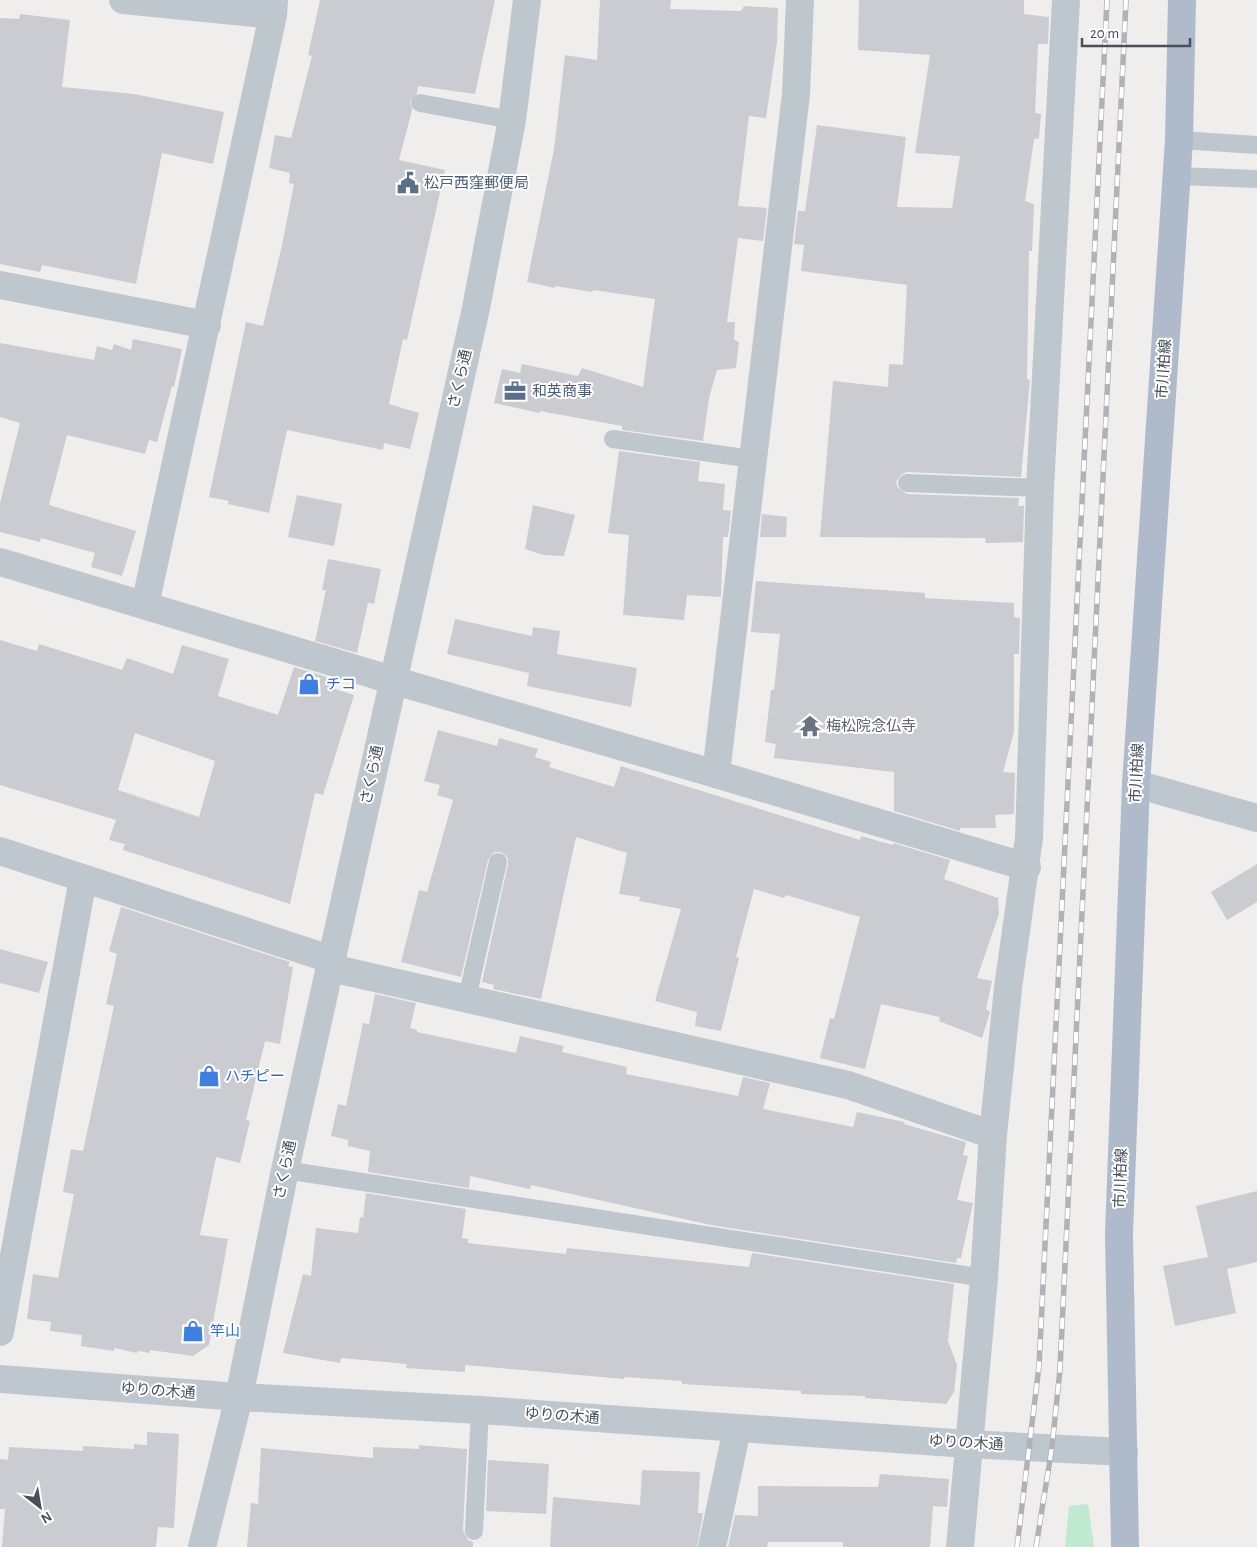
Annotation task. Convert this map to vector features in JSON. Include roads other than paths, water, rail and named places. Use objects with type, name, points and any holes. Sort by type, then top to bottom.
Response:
[{"type":"main road","name":"市川柏線","points":[[1125,1547],[1119,1234],[1136,784],[1180,140],[1182,0]]},
{"type":"street","points":[[124,0],[274,7],[207,325],[145,605]]},
{"type":"street","name":"さくら通","points":[[202,1547],[239,1397],[285,1170],[332,964],[392,680],[476,308],[512,120],[528,0]]},
{"type":"street","points":[[716,774],[796,94],[800,0]]},
{"type":"street","points":[[960,1547],[1008,988],[1027,867],[1040,488],[1066,0]]},
{"type":"street","points":[[0,285],[207,325]]},
{"type":"street","points":[[0,562],[392,680],[1027,867]]},
{"type":"street","points":[[1136,784],[1257,818]]},
{"type":"street","points":[[0,852],[332,964],[468,998],[848,1085],[994,1135]]},
{"type":"street","points":[[0,1332],[83,879]]},
{"type":"street","name":"ゆりの木通","points":[[0,1379],[239,1397],[480,1410],[737,1429],[1124,1452]]},
{"type":"street","points":[[712,1547],[737,1429]]},
{"type":"lane","points":[[420,103],[512,120]]},
{"type":"lane","points":[[1180,140],[1257,145]]},
{"type":"lane","points":[[1177,176],[1257,179]]},
{"type":"lane","points":[[613,439],[752,459]]},
{"type":"lane","points":[[907,483],[1040,488]]},
{"type":"lane","points":[[468,998],[498,862]]},
{"type":"lane","points":[[285,1170],[984,1278]]},
{"type":"lane","points":[[474,1530],[480,1410]]},
{"type":"railway","points":[[1017,1547],[1039,1366],[1107,0]]},
{"type":"railway","points":[[1036,1547],[1052,1447],[1060,1369],[1126,0]]},
{"type":"place","name":"松戸西窪郵便局","points":[[408,183]]},
{"type":"place","name":"和英商事","points":[[515,391]]},
{"type":"place","name":"チコ","points":[[309,684]]},
{"type":"place","name":"梅松院念仏寺","points":[[810,726]]},
{"type":"place","name":"ハチピー","points":[[209,1076]]},
{"type":"place","name":"竿山","points":[[193,1331]]}]
